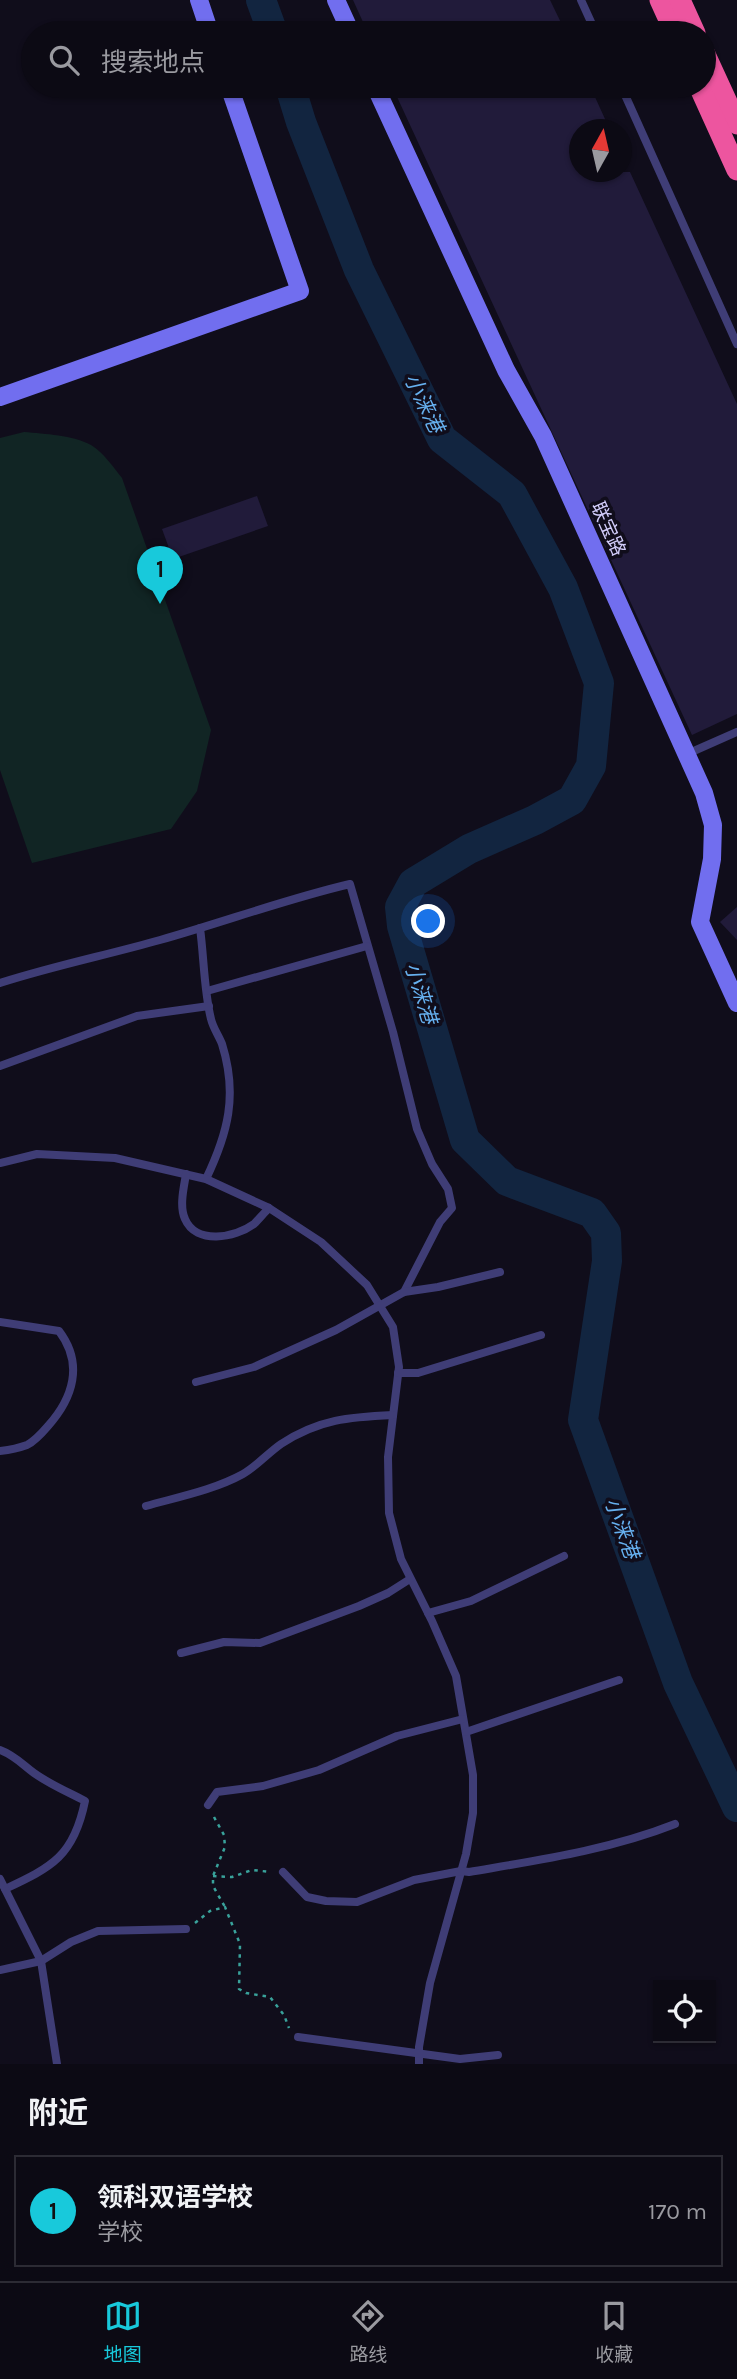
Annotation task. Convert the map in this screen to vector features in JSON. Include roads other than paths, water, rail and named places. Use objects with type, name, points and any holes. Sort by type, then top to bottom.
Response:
[{"type":"highway","points":[[660,0],[670,21]]},
{"type":"highway","points":[[680,0],[690,21]]},
{"type":"highway","points":[[716,78],[737,124]]},
{"type":"highway","points":[[704,98],[737,170]]},
{"type":"street","points":[[199,0],[206,21]]},
{"type":"street","points":[[336,0],[346,21]]},
{"type":"street","points":[[0,397],[300,291],[233,98]]},
{"type":"street","name":"联宝路","points":[[381,98],[506,370],[543,436],[704,793],[713,825],[712,859],[700,922],[737,1003]]},
{"type":"lane","points":[[581,0],[591,21]]},
{"type":"lane","points":[[626,98],[737,344]]},
{"type":"lane","points":[[687,754],[737,732]]},
{"type":"lane","points":[[0,983],[350,884],[393,1032],[417,1129],[432,1164],[448,1189],[452,1208],[440,1222],[404,1292]]},
{"type":"lane","points":[[200,928],[211,1020],[222,1044],[229,1075],[229,1111],[222,1145],[206,1179]]},
{"type":"lane","points":[[208,991],[367,946]]},
{"type":"lane","points":[[0,1066],[137,1016],[209,1006]]},
{"type":"lane","points":[[0,1163],[37,1154],[115,1158],[206,1179],[269,1208],[321,1242],[367,1286],[393,1327],[398,1373],[388,1457],[389,1513],[401,1559],[456,1676],[473,1775],[473,1813],[461,1871],[430,1983],[419,2059]]},
{"type":"lane","points":[[187,1174],[183,1197],[184,1217],[193,1230],[211,1237],[233,1234],[253,1224],[269,1208]]},
{"type":"lane","points":[[196,1382],[254,1367],[336,1330],[404,1292],[500,1272]]},
{"type":"lane","points":[[0,1322],[59,1331],[70,1345],[74,1362],[69,1397],[56,1417],[29,1444],[0,1451]]},
{"type":"lane","points":[[398,1373],[418,1373],[541,1335]]},
{"type":"lane","points":[[146,1506],[246,1473],[263,1457],[309,1428],[344,1418],[393,1415]]},
{"type":"lane","points":[[428,1613],[471,1601],[564,1556]]},
{"type":"lane","points":[[181,1653],[224,1642],[260,1643],[359,1606],[388,1593],[411,1578]]},
{"type":"lane","points":[[466,1732],[619,1680]]},
{"type":"lane","points":[[208,1805],[217,1792],[263,1786],[319,1770],[397,1736],[463,1719]]},
{"type":"lane","points":[[0,1750],[12,1754],[34,1773],[85,1801],[81,1822],[71,1842],[56,1861],[40,1873],[5,1889]]},
{"type":"lane","points":[[283,1872],[307,1897],[357,1902],[414,1880],[573,1855],[639,1838],[675,1824]]},
{"type":"lane","points":[[0,1878],[41,1961],[57,2064]]},
{"type":"lane","points":[[0,1970],[41,1961],[71,1942],[98,1931],[186,1929]]},
{"type":"lane","points":[[298,2037],[363,2044],[419,2059],[498,2055]]},
{"type":"waterway","name":"小涞港","points":[[261,0],[269,21]]},
{"type":"waterway","name":"小涞港","points":[[294,98],[359,270],[442,439],[512,494],[563,588],[599,683],[591,766],[572,800],[535,820],[469,849],[413,883],[400,907],[402,926],[465,1140],[507,1181],[592,1213],[606,1233],[607,1261],[583,1420],[678,1683],[737,1807]]},
{"type":"place","name":"领科双语学校","points":[[160,604]]}]
